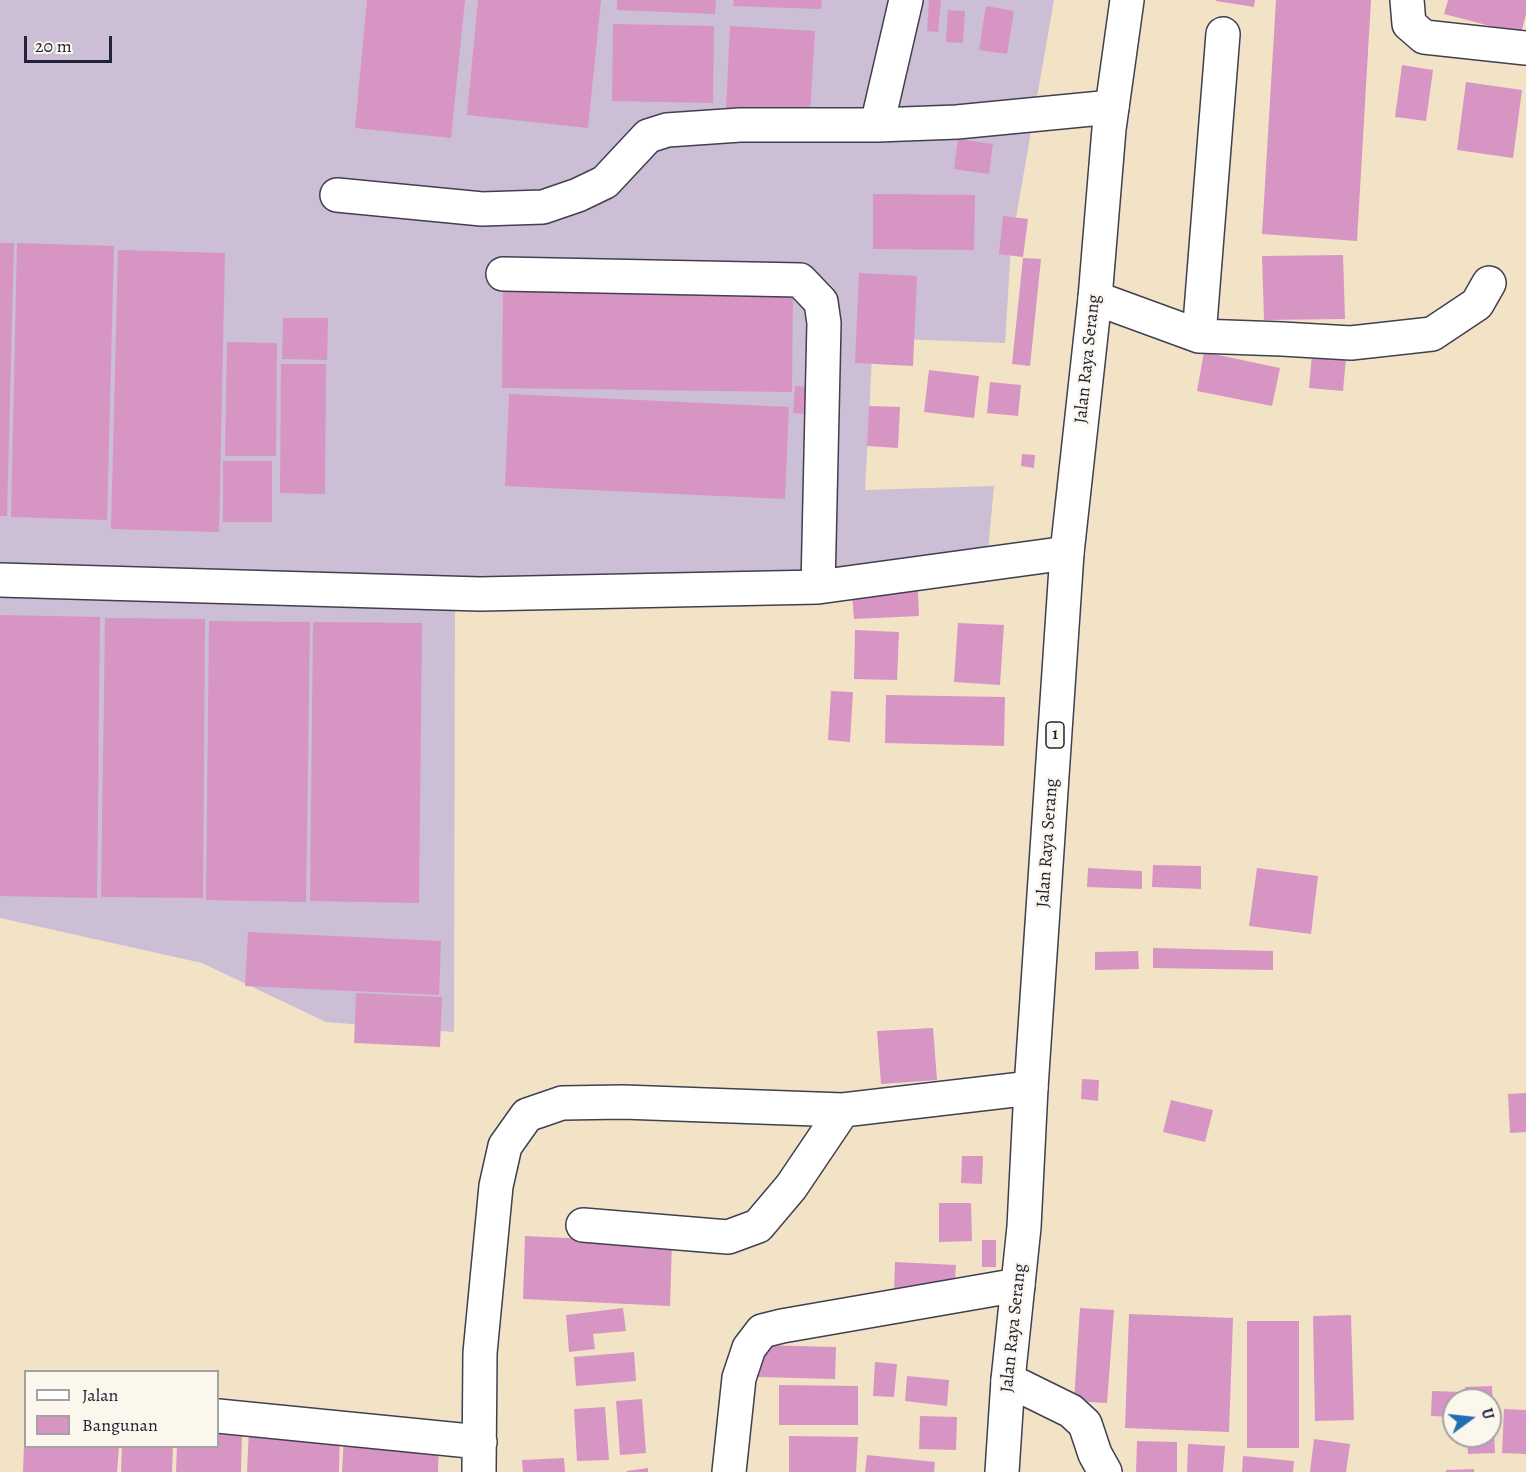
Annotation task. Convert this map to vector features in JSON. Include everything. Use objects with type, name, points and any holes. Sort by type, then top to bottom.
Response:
[{"type":"main road","points":[[877,125],[906,0]]},
{"type":"main road","name":"Jalan Raya Serang","points":[[1002,1472],[1008,1380],[1024,1227],[1031,1088],[1067,553],[1095,298],[1112,107],[1127,0]]},
{"type":"main road","points":[[1407,0],[1409,24],[1424,37],[1526,48]]},
{"type":"main road","points":[[1199,336],[1223,34]]},
{"type":"main road","points":[[338,195],[482,209],[543,207],[578,195],[605,182],[648,136],[667,130],[740,125],[877,125],[957,122],[1112,107]]},
{"type":"main road","points":[[503,274],[800,280],[821,302],[824,323],[819,587]]},
{"type":"main road","points":[[1095,298],[1199,336],[1351,343],[1432,334],[1477,304],[1489,283]]},
{"type":"main road","points":[[0,580],[480,594],[819,587],[1067,553]]},
{"type":"main road","points":[[219,1416],[479,1457],[480,1353],[496,1186],[505,1146],[527,1115],[562,1103],[613,1102],[843,1110],[1031,1088]]},
{"type":"main road","points":[[583,1225],[728,1237],[758,1226],[791,1187],[843,1110]]},
{"type":"main road","points":[[729,1472],[739,1377],[749,1348],[762,1331],[1018,1285]]},
{"type":"main road","points":[[1008,1380],[1071,1411],[1085,1424],[1104,1472]]},
{"type":"shaded area","points":[[0,0],[1054,0],[1011,246],[1005,343],[873,338],[865,490],[994,486],[985,583],[455,591],[454,1032],[326,1022],[202,963],[0,918]]},
{"type":"building","points":[[367,0],[465,0],[451,138],[355,128]]},
{"type":"building","points":[[478,0],[601,0],[588,128],[467,115]]},
{"type":"building","points":[[617,0],[716,0],[715,14],[617,10]]},
{"type":"building","points":[[734,0],[822,0],[821,9],[733,6]]},
{"type":"building","points":[[929,0],[941,0],[938,32],[927,31]]},
{"type":"building","points":[[1216,0],[1255,0],[1254,7]]},
{"type":"building","points":[[1276,0],[1371,0],[1357,241],[1262,234]]},
{"type":"building","points":[[1448,0],[1526,0],[1526,14],[1521,34],[1444,14]]},
{"type":"building","points":[[986,6],[1014,11],[1007,54],[979,50]]},
{"type":"building","points":[[948,10],[965,11],[963,43],[946,42]]},
{"type":"building","points":[[613,24],[714,26],[713,103],[612,101]]},
{"type":"building","points":[[730,26],[815,31],[810,114],[726,109]]},
{"type":"building","points":[[1402,65],[1433,70],[1426,121],[1395,117]]},
{"type":"building","points":[[1466,82],[1522,90],[1513,158],[1457,150]]},
{"type":"building","points":[[958,139],[993,144],[989,174],[954,169]]},
{"type":"building","points":[[873,194],[975,195],[974,250],[873,249]]},
{"type":"building","points":[[1003,216],[1028,219],[1023,257],[999,254]]},
{"type":"building","points":[[0,243],[14,243],[7,516],[0,516]]},
{"type":"building","points":[[17,243],[114,246],[107,520],[11,517]]},
{"type":"building","points":[[118,250],[225,253],[219,532],[111,529]]},
{"type":"building","points":[[1343,255],[1345,319],[1264,320],[1262,256]]},
{"type":"building","points":[[1023,258],[1041,259],[1030,366],[1012,364]]},
{"type":"building","points":[[859,273],[917,276],[913,366],[855,363]]},
{"type":"building","points":[[503,285],[793,289],[792,392],[502,388]]},
{"type":"building","points":[[283,318],[328,318],[327,360],[282,359]]},
{"type":"building","points":[[227,342],[277,343],[276,456],[225,456]]},
{"type":"building","points":[[1313,343],[1347,346],[1343,391],[1309,388]]},
{"type":"building","points":[[1204,352],[1280,368],[1272,406],[1197,391]]},
{"type":"building","points":[[281,364],[326,364],[325,494],[280,493]]},
{"type":"building","points":[[929,370],[979,376],[974,418],[924,412]]},
{"type":"building","points":[[990,382],[1021,385],[1018,416],[987,413]]},
{"type":"building","points":[[795,386],[819,388],[817,415],[793,413]]},
{"type":"building","points":[[509,394],[789,407],[785,499],[505,486]]},
{"type":"building","points":[[869,406],[900,407],[898,448],[867,446]]},
{"type":"building","points":[[1022,454],[1035,455],[1034,468],[1021,466]]},
{"type":"building","points":[[223,461],[272,461],[272,522],[223,522]]},
{"type":"building","points":[[918,591],[919,616],[854,619],[852,594]]},
{"type":"building","points":[[0,615],[100,617],[97,898],[0,896]]},
{"type":"building","points":[[105,618],[205,619],[203,898],[101,897]]},
{"type":"building","points":[[209,621],[310,622],[306,902],[206,900]]},
{"type":"building","points":[[313,622],[422,623],[419,903],[310,901]]},
{"type":"building","points":[[958,623],[1004,625],[1000,685],[954,682]]},
{"type":"building","points":[[855,630],[899,632],[897,680],[854,679]]},
{"type":"building","points":[[831,691],[853,692],[850,742],[828,740]]},
{"type":"building","points":[[886,695],[1005,697],[1004,746],[885,743]]},
{"type":"building","points":[[1153,865],[1201,866],[1201,889],[1152,887]]},
{"type":"building","points":[[1088,868],[1142,871],[1142,889],[1087,887]]},
{"type":"building","points":[[1257,868],[1318,876],[1311,934],[1249,926]]},
{"type":"building","points":[[248,932],[441,941],[439,995],[245,986]]},
{"type":"building","points":[[1153,948],[1273,951],[1273,970],[1153,968]]},
{"type":"building","points":[[1138,951],[1139,969],[1095,970],[1095,952]]},
{"type":"building","points":[[356,993],[442,997],[440,1047],[354,1043]]},
{"type":"building","points":[[933,1028],[937,1080],[881,1084],[877,1031]]},
{"type":"building","points":[[1082,1079],[1099,1080],[1098,1101],[1081,1099]]},
{"type":"building","points":[[1526,1093],[1526,1132],[1510,1133],[1508,1094]]},
{"type":"building","points":[[1171,1100],[1213,1110],[1205,1142],[1163,1132]]},
{"type":"building","points":[[962,1156],[983,1156],[982,1184],[961,1183]]},
{"type":"building","points":[[939,1203],[971,1203],[972,1241],[939,1242]]},
{"type":"building","points":[[525,1236],[672,1243],[670,1306],[523,1299]]},
{"type":"building","points":[[982,1240],[996,1240],[996,1267],[982,1267]]},
{"type":"building","points":[[895,1262],[956,1265],[954,1296],[894,1292]]},
{"type":"building","points":[[623,1308],[626,1331],[593,1334],[595,1349],[569,1352],[566,1315]]},
{"type":"building","points":[[1080,1308],[1114,1310],[1107,1403],[1074,1401]]},
{"type":"building","points":[[1129,1314],[1233,1318],[1229,1432],[1125,1428]]},
{"type":"building","points":[[1351,1315],[1354,1420],[1315,1421],[1313,1316]]},
{"type":"building","points":[[1247,1321],[1299,1321],[1299,1448],[1247,1448]]},
{"type":"building","points":[[758,1345],[836,1347],[835,1379],[757,1377]]},
{"type":"building","points":[[634,1352],[636,1381],[576,1386],[574,1357]]},
{"type":"building","points":[[875,1362],[897,1364],[894,1397],[873,1396]]},
{"type":"building","points":[[907,1376],[949,1380],[947,1406],[905,1401]]},
{"type":"building","points":[[779,1385],[858,1386],[858,1425],[779,1425]]},
{"type":"building","points":[[1492,1386],[1492,1388],[1465,1388]]},
{"type":"building","points":[[1432,1391],[1442,1391],[1442,1416],[1431,1416]]},
{"type":"building","points":[[642,1399],[646,1453],[620,1455],[616,1401]]},
{"type":"building","points":[[605,1407],[609,1460],[577,1461],[574,1409]]},
{"type":"building","points":[[1504,1409],[1526,1410],[1526,1454],[1502,1453]]},
{"type":"building","points":[[920,1416],[957,1417],[956,1450],[919,1449]]},
{"type":"building","points":[[219,1428],[242,1429],[241,1472],[176,1472],[177,1448],[219,1448]]},
{"type":"building","points":[[249,1428],[340,1432],[339,1472],[247,1472]]},
{"type":"building","points":[[789,1436],[858,1437],[856,1472],[789,1472]]},
{"type":"building","points":[[344,1437],[439,1441],[438,1472],[342,1472]]},
{"type":"building","points":[[1314,1439],[1350,1444],[1346,1472],[1310,1472]]},
{"type":"building","points":[[1137,1441],[1177,1442],[1177,1472],[1136,1472]]},
{"type":"building","points":[[1188,1444],[1225,1446],[1223,1472],[1187,1472]]},
{"type":"building","points":[[24,1446],[24,1448],[119,1448],[117,1472],[23,1472]]},
{"type":"building","points":[[122,1448],[173,1448],[172,1472],[121,1472]]},
{"type":"building","points":[[1468,1448],[1495,1448],[1495,1453],[1468,1454]]},
{"type":"building","points":[[867,1455],[935,1462],[934,1472],[865,1472]]},
{"type":"building","points":[[1243,1456],[1294,1461],[1293,1472],[1242,1472]]},
{"type":"building","points":[[564,1458],[565,1472],[523,1472],[522,1460]]},
{"type":"building","points":[[648,1468],[648,1472],[627,1472],[627,1471]]},
{"type":"building","points":[[1474,1469],[1474,1472],[1446,1472],[1446,1470]]}]
